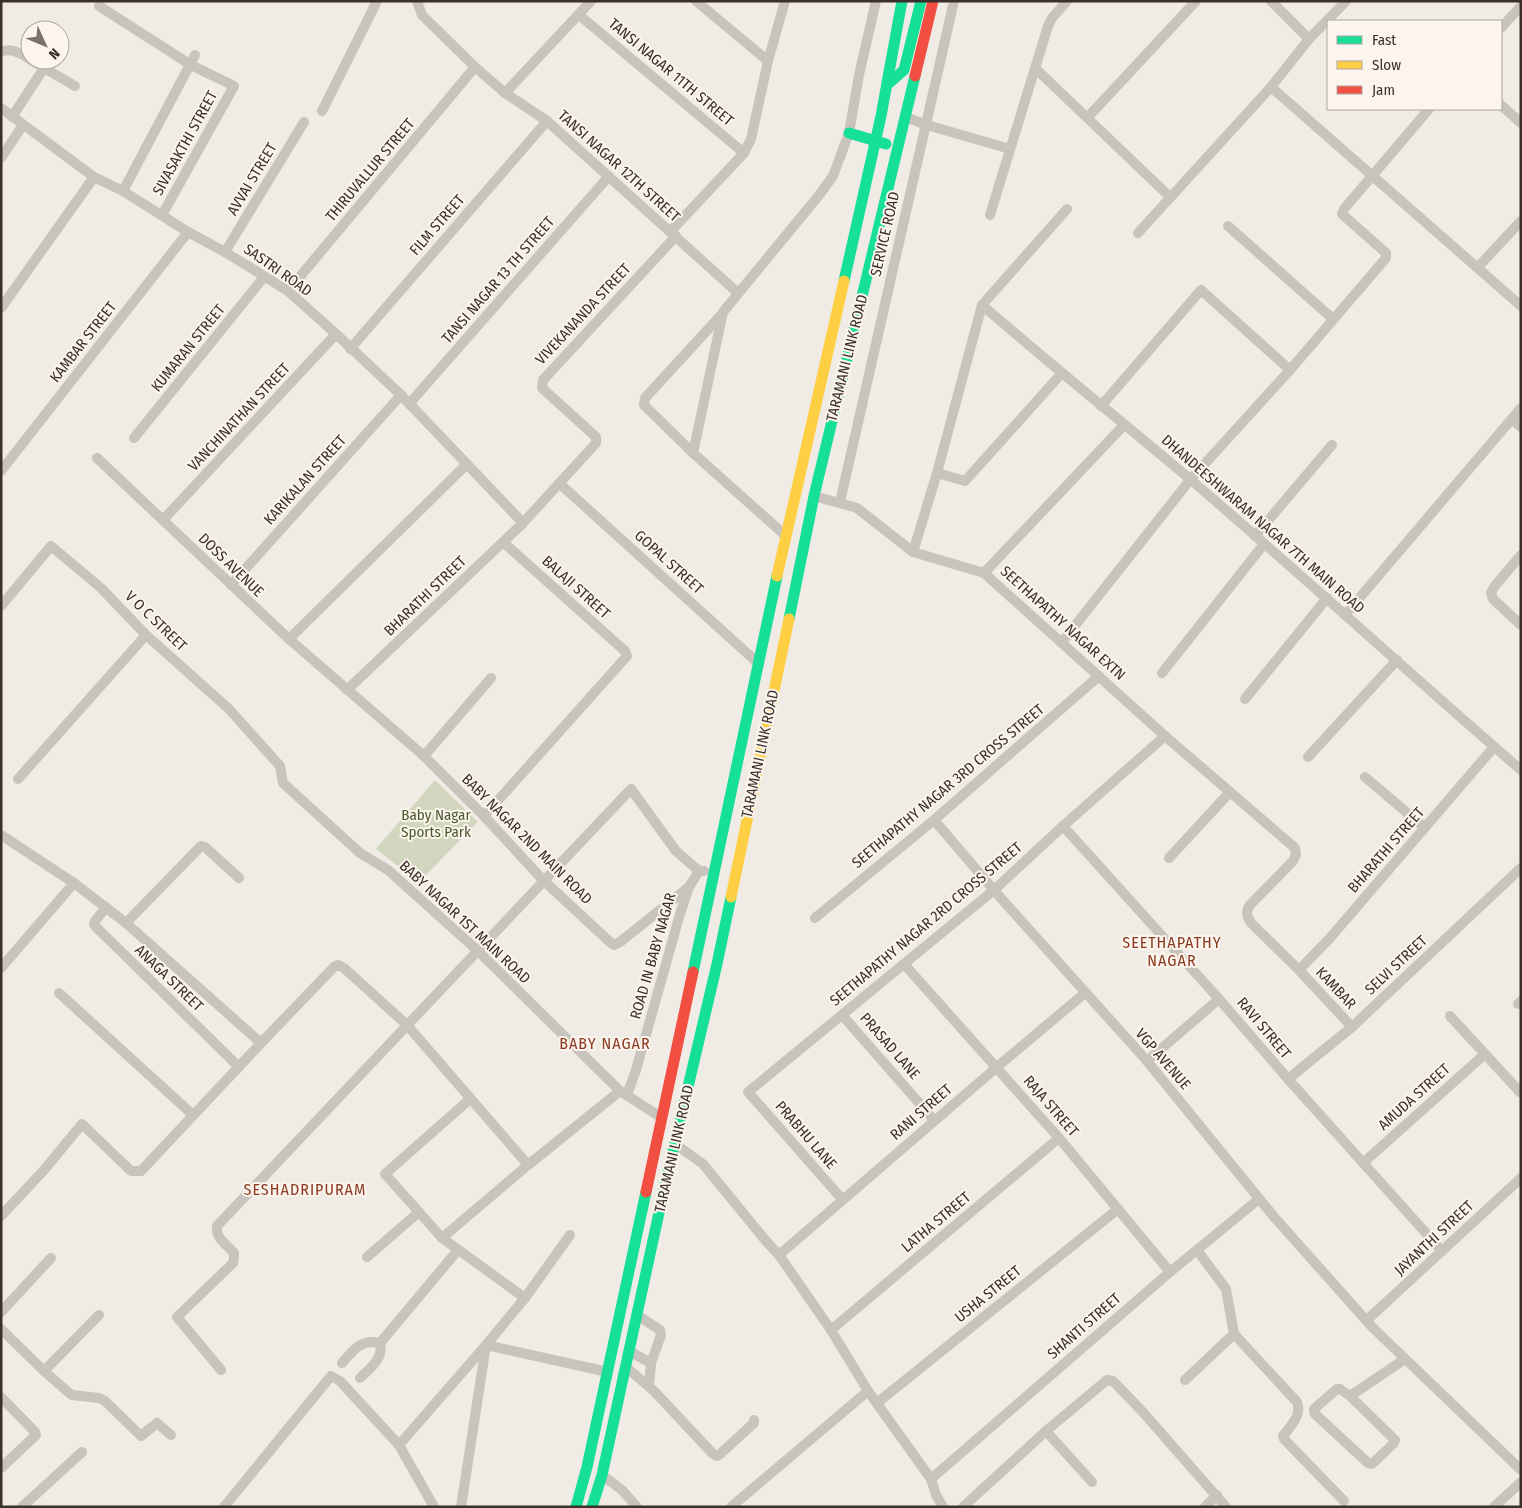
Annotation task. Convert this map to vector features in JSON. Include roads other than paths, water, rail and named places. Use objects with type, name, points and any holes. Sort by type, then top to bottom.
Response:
[{"type":"main road","name":"TARAMANI LINK ROAD","points":[[576,1507],[608,1372],[786,536],[875,141],[902,1]]},
{"type":"main road","points":[[887,85],[904,70],[912,44],[921,1]]},
{"type":"main road","name":"TARAMANI LINK ROAD","points":[[592,1507],[602,1475],[717,964],[814,496],[905,117],[934,43],[933,1]]},
{"type":"main road","points":[[849,133],[898,148]]},
{"type":"main road","points":[[706,908],[727,912]]},
{"type":"main road","points":[[586,1471],[602,1475]]},
{"type":"street","points":[[322,110],[378,1]]},
{"type":"street","name":"TANSI NAGAR 12TH STREET","points":[[417,1],[422,14],[475,68],[505,93],[547,121],[738,293]]},
{"type":"street","points":[[505,93],[591,1]]},
{"type":"street","points":[[696,1],[768,61]]},
{"type":"street","points":[[673,234],[744,153],[751,140],[768,61],[785,1]]},
{"type":"street","points":[[786,536],[693,453],[643,403],[645,398],[724,312],[833,176],[849,133],[859,74],[876,1]]},
{"type":"street","name":"SERVICE ROAD","points":[[840,502],[927,125],[934,43],[954,1]]},
{"type":"street","points":[[990,215],[1050,23],[1068,1]]},
{"type":"street","points":[[1088,117],[1196,1]]},
{"type":"street","points":[[1271,1],[1309,39]]},
{"type":"street","points":[[1328,20],[1346,1]]},
{"type":"street","points":[[99,6],[193,60],[123,191]]},
{"type":"street","points":[[1502,27],[1521,6]]},
{"type":"street","name":"TANSI NAGAR 11TH STREET","points":[[579,15],[744,153]]},
{"type":"street","points":[[1138,233],[1271,87],[1309,39],[1327,21]]},
{"type":"street","points":[[1,52],[9,49],[20,55]]},
{"type":"street","name":"SIVASAKTHI STREET","points":[[162,215],[234,86],[193,60]]},
{"type":"street","name":"THIRUVALLUR STREET","points":[[288,291],[475,68]]},
{"type":"street","points":[[1035,68],[1170,197]]},
{"type":"street","points":[[12,117],[43,70]]},
{"type":"street","points":[[47,70],[75,86]]},
{"type":"street","points":[[1271,87],[1521,306]]},
{"type":"street","points":[[1502,106],[1521,123]]},
{"type":"street","name":"SASTRI ROAD","points":[[1,108],[94,177],[123,191],[288,291],[400,395],[523,523]]},
{"type":"street","points":[[1062,642],[1190,480],[1290,370],[1386,258],[1386,253],[1342,214],[1428,110]]},
{"type":"street","points":[[905,117],[1010,150]]},
{"type":"street","name":"FILM STREET","points":[[350,348],[547,121]]},
{"type":"street","name":"AVVAI STREET","points":[[225,252],[304,122]]},
{"type":"street","points":[[1,158],[23,125]]},
{"type":"street","name":"TANSI NAGAR 13 TH STREET","points":[[409,404],[609,176]]},
{"type":"street","points":[[1,308],[94,177]]},
{"type":"street","points":[[913,552],[937,473],[982,305],[1067,209]]},
{"type":"street","points":[[1478,267],[1521,222]]},
{"type":"street","points":[[1228,226],[1332,319]]},
{"type":"street","name":"KAMBAR STREET","points":[[1,471],[188,232]]},
{"type":"street","name":"VIVEKANANDA STREET","points":[[523,523],[596,443],[596,439],[542,388],[542,380],[673,234]]},
{"type":"street","name":"KUMARAN STREET","points":[[134,438],[264,277]]},
{"type":"street","points":[[1101,406],[1201,290],[1290,370]]},
{"type":"street","name":"DHANDEESHWARAM NAGAR 7TH MAIN ROAD","points":[[982,305],[1327,598],[1521,770]]},
{"type":"street","points":[[693,453],[724,312]]},
{"type":"street","name":"VANCHINATHAN STREET","points":[[163,520],[336,334]]},
{"type":"street","points":[[937,473],[964,481],[1061,374]]},
{"type":"street","name":"KARIKALAN STREET","points":[[231,585],[400,395]]},
{"type":"street","points":[[1345,615],[1521,408]]},
{"type":"street","points":[[1512,419],[1521,427]]},
{"type":"street","points":[[984,573],[1124,425]]},
{"type":"street","points":[[1255,536],[1332,445]]},
{"type":"street","name":"DOSS AVENUE","points":[[97,458],[289,640],[348,690]]},
{"type":"street","points":[[289,640],[467,464]]},
{"type":"street","name":"GOPAL STREET","points":[[559,484],[759,664]]},
{"type":"street","name":"SEETHAPATHY NAGAR EXTN","points":[[814,496],[858,508],[913,552],[984,573],[1165,736],[1265,821]]},
{"type":"street","name":"BHARATHI STREET","points":[[348,690],[523,523]]},
{"type":"street","name":"BALAJI STREET","points":[[484,816],[627,656],[625,652],[503,542]]},
{"type":"street","points":[[1162,673],[1264,544]]},
{"type":"street","name":"V O C STREET","points":[[1,606],[51,546],[101,588],[146,635],[230,710],[280,766],[283,783]]},
{"type":"street","points":[[1521,555],[1491,593],[1493,599],[1521,625]]},
{"type":"street","points":[[1245,699],[1327,598]]},
{"type":"street","points":[[18,780],[146,635]]},
{"type":"street","points":[[1308,757],[1397,660]]},
{"type":"street","name":"SEETHAPATHY NAGAR 3RD CROSS STREET","points":[[816,918],[934,820],[1099,676]]},
{"type":"street","points":[[424,756],[491,678]]},
{"type":"street","name":"BABY NAGAR 2ND MAIN ROAD","points":[[348,690],[424,756],[544,880],[614,945],[689,886]]},
{"type":"street","name":"SEETHAPATHY NAGAR 2RD CROSS STREET","points":[[748,1092],[994,890],[1165,736]]},
{"type":"street","name":"BHARATHI STREET","points":[[1299,970],[1330,938],[1494,747]]},
{"type":"street","points":[[1365,777],[1424,828]]},
{"type":"street","name":"BABY NAGAR 1ST MAIN ROAD","points":[[283,783],[360,853],[388,870],[477,950],[624,1093],[662,1118]]},
{"type":"street","points":[[221,1370],[177,1317],[234,1258],[234,1252],[218,1237],[216,1232],[217,1226],[631,789],[676,851],[699,871],[715,870]]},
{"type":"street","points":[[1169,858],[1230,792]]},
{"type":"street","name":"VGP AVENUE","points":[[934,820],[1084,993],[1147,1061],[1259,1199],[1367,1320],[1521,1470]]},
{"type":"street","name":"KAMBAR","points":[[1265,821],[1295,848],[1296,855],[1293,861],[1250,905],[1246,914],[1251,923],[1299,970],[1352,1027]]},
{"type":"street","name":"RAVI STREET","points":[[1063,826],[1442,1251]]},
{"type":"street","points":[[1,835],[74,883],[126,923],[261,1042]]},
{"type":"street","points":[[126,923],[201,846],[239,878]]},
{"type":"street","name":"SELVI STREET","points":[[1288,1079],[1352,1027],[1521,868]]},
{"type":"street","name":"ROAD IN BABY NAGAR","points":[[624,1093],[636,1070],[689,886],[699,871]]},
{"type":"street","points":[[1,968],[74,883]]},
{"type":"street","name":"ANAGA STREET","points":[[106,908],[94,921],[96,927],[239,1067]]},
{"type":"street","name":"RAJA STREET","points":[[904,964],[1059,1138],[1170,1272]]},
{"type":"street","points":[[1,1216],[44,1170],[82,1124],[131,1171],[141,1171],[261,1042],[338,965],[344,968],[407,1025],[528,1165]]},
{"type":"street","name":"RANI STREET","points":[[779,1255],[1084,993]]},
{"type":"street","points":[[59,994],[193,1115]]},
{"type":"street","points":[[1147,1061],[1219,999]]},
{"type":"street","name":"PRASAD LANE","points":[[842,1015],[934,1120]]},
{"type":"street","points":[[1450,1016],[1520,1092]]},
{"type":"street","name":"AMUDA STREET","points":[[1363,1163],[1485,1054]]},
{"type":"street","name":"PRABHU LANE","points":[[748,1092],[842,1199]]},
{"type":"street","points":[[442,1238],[528,1165],[624,1093]]},
{"type":"street","points":[[470,1099],[385,1174],[442,1238],[525,1298]]},
{"type":"street","name":"LATHA STREET","points":[[831,1330],[1059,1138]]},
{"type":"street","points":[[675,1144],[703,1164],[779,1255],[831,1330],[868,1392],[931,1479],[936,1495],[943,1507]]},
{"type":"street","name":"JAYANTHI STREET","points":[[1367,1320],[1521,1178]]},
{"type":"street","name":"SHANTI STREET","points":[[931,1479],[1170,1272],[1259,1199]]},
{"type":"street","name":"USHA STREET","points":[[877,1403],[1118,1209]]},
{"type":"street","points":[[367,1257],[419,1212]]},
{"type":"street","points":[[398,1445],[525,1298],[570,1235]]},
{"type":"street","points":[[360,1378],[380,1356],[380,1343],[458,1250]]},
{"type":"street","points":[[1196,1250],[1226,1289],[1234,1334],[1297,1402],[1299,1409],[1296,1418],[1284,1439],[1344,1501]]},
{"type":"street","points":[[1,1312],[50,1258]]},
{"type":"street","points":[[44,1371],[99,1315]]},
{"type":"street","points":[[637,1315],[660,1330],[661,1335],[651,1363],[649,1386]]},
{"type":"street","points":[[1,1329],[72,1395],[99,1398],[105,1401],[141,1436],[157,1423],[171,1435]]},
{"type":"street","points":[[1185,1380],[1234,1334]]},
{"type":"street","points":[[342,1363],[362,1344],[372,1341],[380,1343]]},
{"type":"street","points":[[486,1345],[608,1372]]},
{"type":"street","points":[[461,1507],[486,1345]]},
{"type":"street","points":[[629,1351],[651,1363]]},
{"type":"street","points":[[1350,1396],[1405,1359]]},
{"type":"street","points":[[626,1367],[649,1386],[717,1456],[754,1423],[754,1420]]},
{"type":"street","points":[[224,1507],[331,1376],[340,1381],[398,1445],[434,1507]]},
{"type":"street","points":[[963,1507],[1046,1431],[1107,1380],[1113,1381],[1141,1410],[1226,1507]]},
{"type":"street","points":[[1337,1389],[1350,1396],[1395,1440],[1372,1464],[1368,1463],[1314,1412],[1318,1405],[1337,1389]]},
{"type":"street","points":[[731,1507],[868,1392]]},
{"type":"street","points":[[1,1397],[36,1435],[1,1468]]},
{"type":"street","points":[[1046,1431],[1092,1482]]},
{"type":"street","points":[[22,1507],[82,1452]]},
{"type":"street","points":[[602,1475],[622,1490],[638,1507]]},
{"type":"street","points":[[1494,1507],[1521,1482]]},
{"type":"street","points":[[1205,1507],[1217,1495]]},
{"type":"district","name":"SEETHAPATHY NAGAR","points":[[1172,951]]},
{"type":"district","name":"BABY NAGAR","points":[[605,1043]]},
{"type":"district","name":"SESHADRIPURAM","points":[[305,1189]]},
{"type":"park label","name":"Baby Nagar Sports Park","points":[[436,824]]}]
